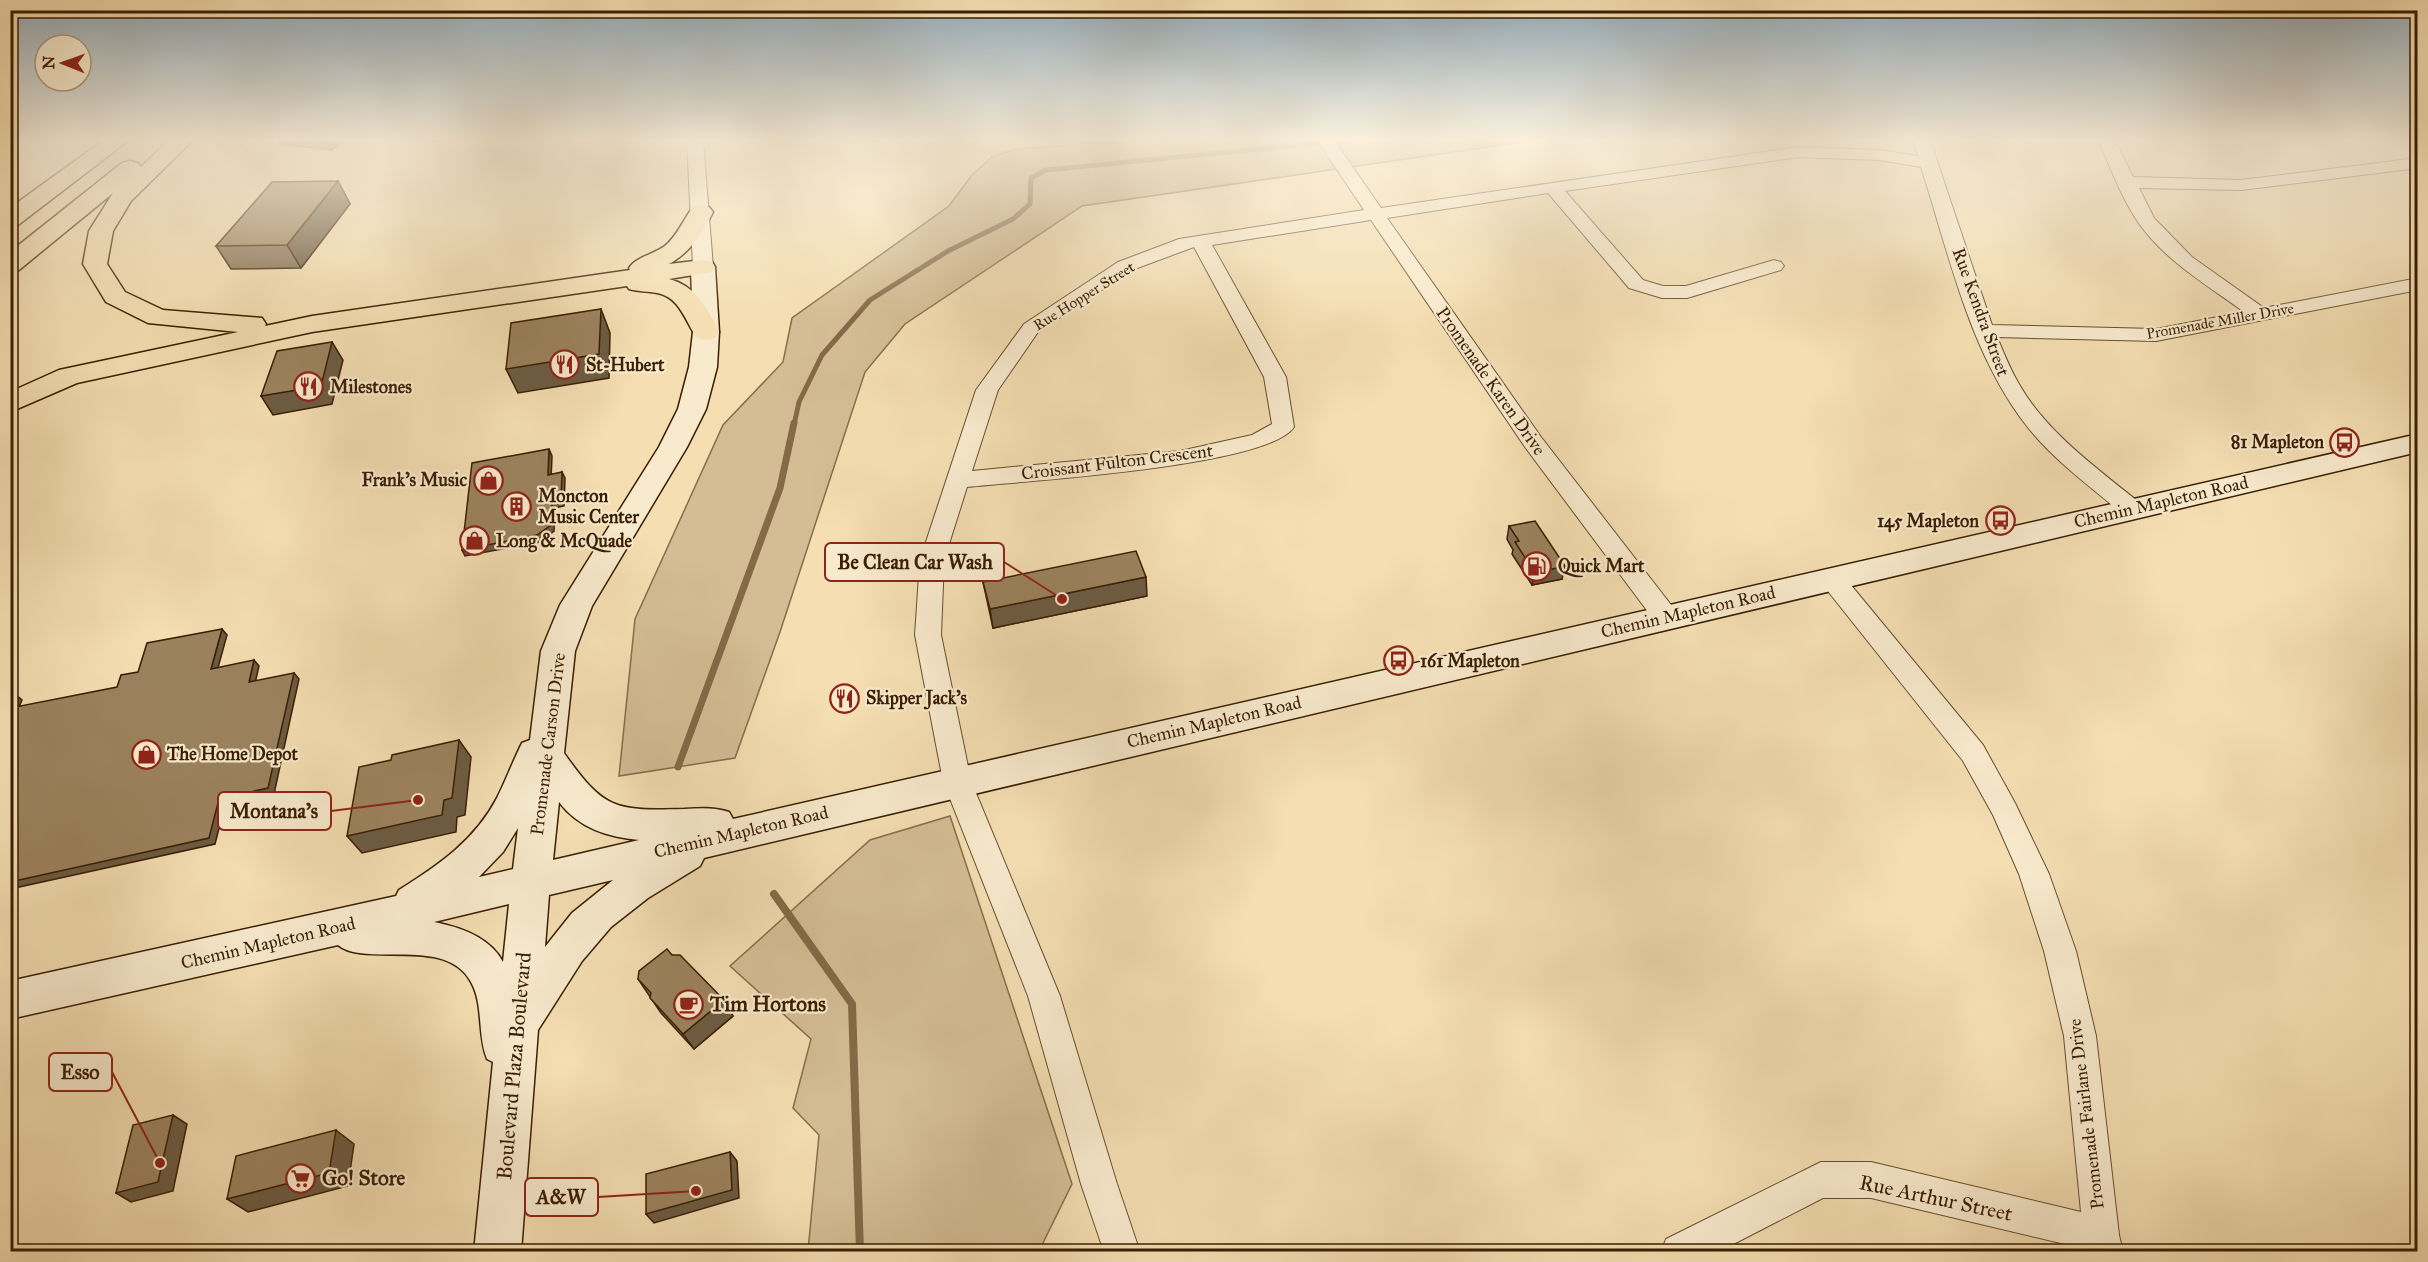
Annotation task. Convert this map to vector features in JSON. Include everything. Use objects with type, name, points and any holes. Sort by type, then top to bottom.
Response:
[{"type":"highway","points":[[10,214],[31,199]]},
{"type":"highway","points":[[10,220],[38,199]]},
{"type":"highway","points":[[10,265],[92,199]]},
{"type":"highway","points":[[121,199],[101,231],[95,264],[115,297],[157,317],[222,324],[312,324]]},
{"type":"highway","points":[[576,287],[642,268],[675,252],[687,239],[701,212]]},
{"type":"highway","points":[[10,403],[69,376],[312,324],[703,267]]},
{"type":"highway","points":[[576,287],[642,284],[664,286],[681,292],[691,302],[706,332]]},
{"type":"main road","name":"Promenade Carson Drive","points":[[531,881],[558,651],[576,605],[673,447],[692,409],[703,368],[706,332],[703,267]]},
{"type":"main road","name":"Chemin Mapleton Road","points":[[10,1000],[322,931],[957,781],[2418,443]]},
{"type":"main road","points":[[547,738],[579,800],[600,817],[633,825],[786,821]]},
{"type":"main road","points":[[395,914],[463,867],[490,842],[513,805],[547,738]]},
{"type":"main road","points":[[517,1027],[556,965],[586,927],[635,885],[714,838]]},
{"type":"main road","name":"Boulevard Plaza Boulevard","points":[[497,1251],[531,881]]},
{"type":"main road","points":[[322,931],[441,940],[470,951],[486,969],[500,1011],[509,1116]]},
{"type":"street","name":"Promenade Carson Drive","points":[[700,199],[703,267]]},
{"type":"street","name":"Promenade Karen Drive","points":[[1365,199],[1503,400],[1580,506],[1666,617]]},
{"type":"street","name":"Rue Hopper Street","points":[[1122,1251],[1099,1184],[1044,996],[957,781],[928,635],[932,560],[987,390],[1031,328],[1125,266],[1186,243],[1474,199]]},
{"type":"street","points":[[1562,199],[1636,284],[1662,292],[1687,292],[1774,266]]},
{"type":"street","name":"Rue Kendra Street","points":[[1941,199],[1984,331],[2009,386],[2035,422],[2079,465],[2132,509]]},
{"type":"street","points":[[2135,199],[2146,220],[2186,261],[2261,315]]},
{"type":"street","name":"Croissant Fulton Crescent","points":[[957,480],[1180,458],[1259,441],[1283,427],[1275,377],[1200,241]]},
{"type":"street","name":"Promenade Miller Drive","points":[[1984,331],[2156,335],[2418,284]]},
{"type":"street","name":"Promenade Fairlane Drive","points":[[1832,579],[1973,753],[2005,811],[2034,874],[2060,951],[2080,1036],[2103,1243]]},
{"type":"street","name":"Rue Arthur Street","points":[[1679,1251],[1821,1180],[1871,1180],[2103,1243]]},
{"type":"shaded area","points":[[954,199],[1131,199],[1082,206],[905,324],[865,372],[780,632],[735,758],[619,776],[635,619],[723,425],[783,362],[792,318],[949,206]]},
{"type":"shaded area","points":[[950,816],[1072,1184],[1039,1251],[808,1251],[819,1135],[793,1108],[811,1039],[730,966],[870,840]]},
{"type":"building","points":[[257,199],[324,199],[287,245],[216,246]]},
{"type":"building","points":[[601,309],[599,354],[506,369],[511,323]]},
{"type":"building","points":[[332,342],[321,386],[261,396],[277,351]]},
{"type":"building","name":"Moncton Music Center","points":[[549,449],[548,475],[562,472],[561,500],[552,502],[551,525],[537,535],[462,550],[472,463]]},
{"type":"building","points":[[1535,521],[1565,566],[1535,573],[1515,542],[1519,541],[1509,526]]},
{"type":"building","points":[[1136,551],[1146,577],[990,609],[983,582]]},
{"type":"building","name":"The Home Depot","points":[[222,629],[211,669],[254,660],[249,682],[294,673],[268,788],[219,799],[209,838],[10,882],[10,708],[117,687],[121,675],[138,672],[147,643]]},
{"type":"building","points":[[15,694],[10,706],[10,695]]},
{"type":"building","points":[[459,740],[452,798],[444,800],[442,815],[347,836],[359,767],[391,760],[392,755]]},
{"type":"building","name":"Tim Hortons","points":[[667,949],[672,955],[680,955],[724,1000],[683,1034],[650,998],[651,993],[638,979],[639,971]]},
{"type":"building","points":[[173,1115],[158,1182],[116,1193],[133,1125]]},
{"type":"building","points":[[336,1130],[329,1173],[227,1199],[236,1156]]},
{"type":"building","points":[[730,1152],[732,1190],[646,1214],[646,1174]]},
{"type":"waterway","points":[[794,425],[799,402],[822,355],[870,300],[948,251],[1013,219],[1030,204],[1030,199]]},
{"type":"waterway","points":[[678,767],[780,488],[794,423]]},
{"type":"waterway","points":[[774,894],[852,1004],[860,1252]]},
{"type":"place","name":"St-Hubert","points":[[565,365]]},
{"type":"place","name":"Milestones","points":[[309,387]]},
{"type":"place","name":"81 Mapleton","points":[[2345,442]]},
{"type":"place","name":"Frank's Music","points":[[488,480]]},
{"type":"place","name":"Moncton Music Center","points":[[517,506]]},
{"type":"place","name":"145 Mapleton","points":[[2000,521]]},
{"type":"place","name":"Long & McQuade","points":[[475,541]]},
{"type":"place","name":"Quick Mart","points":[[1537,566]]},
{"type":"place","name":"Be Clean Car Wash","points":[[1062,599]]},
{"type":"place","name":"161 Mapleton","points":[[1399,661]]},
{"type":"place","name":"Skipper Jack's","points":[[845,698]]},
{"type":"place","name":"The Home Depot","points":[[146,754]]},
{"type":"place","name":"Montana's","points":[[418,800]]},
{"type":"place","name":"Tim Hortons","points":[[689,1004]]},
{"type":"place","name":"Esso","points":[[160,1163]]},
{"type":"place","name":"Go! Store","points":[[301,1178]]},
{"type":"place","name":"A&W","points":[[696,1191]]}]
